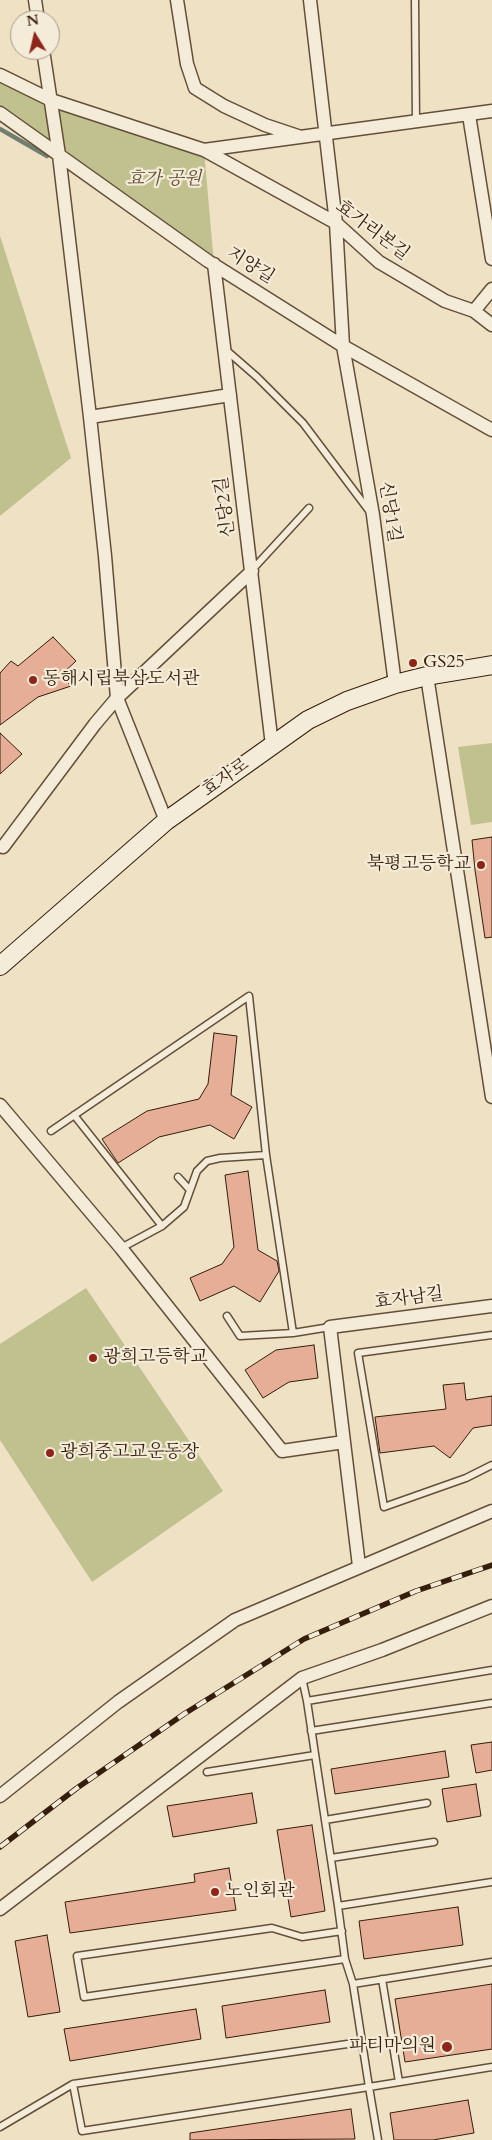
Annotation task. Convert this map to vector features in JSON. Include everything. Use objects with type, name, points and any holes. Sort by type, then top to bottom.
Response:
[{"type":"street","points":[[176,0],[187,64],[195,88],[224,106],[266,125],[303,137]]},
{"type":"street","name":"신당1길","points":[[310,0],[336,223],[343,346],[373,515],[395,684]]},
{"type":"street","points":[[45,60],[59,155],[90,418],[105,556],[117,698],[166,822]]},
{"type":"street","points":[[0,75],[51,100],[204,150],[492,111]]},
{"type":"street","name":"지양길","points":[[0,113],[214,264],[343,346],[492,430]]},
{"type":"street","points":[[469,115],[492,259]]},
{"type":"street","name":"효가리본길","points":[[204,150],[336,223],[379,262],[445,301],[474,311],[492,325]]},
{"type":"street","name":"신당2길","points":[[214,264],[272,745]]},
{"type":"street","points":[[474,311],[492,289]]},
{"type":"street","points":[[90,418],[230,395]]},
{"type":"street","points":[[3,847],[95,724],[117,698],[252,571]]},
{"type":"street","name":"효자로","points":[[0,966],[166,822],[308,720],[347,701],[395,684],[427,676],[492,665]]},
{"type":"street","points":[[427,676],[492,1097]]},
{"type":"street","points":[[0,1105],[121,1248],[282,1451],[344,1442]]},
{"type":"street","name":"효자남길","points":[[330,1327],[492,1306]]},
{"type":"street","points":[[330,1327],[359,1566]]},
{"type":"street","points":[[0,1796],[118,1702],[235,1620],[492,1511]]},
{"type":"street","points":[[0,1909],[302,1678],[382,1650],[492,1606]]},
{"type":"lane","points":[[415,0],[416,122]]},
{"type":"lane","points":[[225,349],[257,377],[303,423],[373,515]]},
{"type":"lane","points":[[252,571],[309,508]]},
{"type":"lane","points":[[51,1131],[250,996],[266,1155],[293,1333]]},
{"type":"lane","points":[[74,1115],[162,1226]]},
{"type":"lane","points":[[121,1248],[162,1226],[184,1207],[197,1171],[206,1161],[220,1158],[266,1155]]},
{"type":"lane","points":[[178,1177],[189,1189]]},
{"type":"lane","points":[[227,1316],[240,1336],[293,1333],[330,1327]]},
{"type":"lane","points":[[492,1335],[358,1354],[384,1508],[466,1478],[492,1465]]},
{"type":"lane","points":[[307,1701],[492,1670]]},
{"type":"lane","points":[[302,1678],[345,1959],[353,1984],[378,2140]]},
{"type":"lane","points":[[311,1731],[492,1703]]},
{"type":"lane","points":[[207,1772],[315,1755]]},
{"type":"lane","points":[[325,1820],[427,1803]]},
{"type":"lane","points":[[330,1858],[434,1842]]},
{"type":"lane","points":[[338,1906],[492,1882]]},
{"type":"lane","points":[[342,1931],[302,1937],[272,1928],[77,1956],[84,1996],[345,1959]]},
{"type":"lane","points":[[353,1984],[492,1962]]},
{"type":"lane","points":[[382,1979],[399,2082]]},
{"type":"lane","points":[[0,2127],[74,2084],[361,2042]]},
{"type":"lane","points":[[74,2084],[82,2131],[492,2067]]},
{"type":"green space","name":"효가 공원","points":[[0,75],[204,150],[214,264],[0,113]]},
{"type":"green space","points":[[0,236],[71,458],[0,516]]},
{"type":"green space","points":[[492,743],[492,822],[471,825],[458,747]]},
{"type":"green space","points":[[86,1288],[223,1491],[92,1582],[0,1440],[0,1344]]},
{"type":"building","name":"동해시립북삼도서관","points":[[53,637],[76,661],[61,675],[71,686],[38,697],[0,725],[0,673],[11,661],[18,666]]},
{"type":"building","points":[[0,733],[22,754],[0,774]]},
{"type":"building","points":[[492,837],[492,937],[485,938],[472,840]]},
{"type":"building","points":[[214,1033],[237,1036],[231,1095],[252,1107],[234,1139],[210,1125],[159,1137],[118,1163],[102,1139],[147,1111],[199,1099],[208,1084]]},
{"type":"building","points":[[248,1171],[258,1250],[277,1261],[279,1271],[260,1302],[234,1286],[200,1301],[190,1278],[222,1264],[234,1247],[225,1175]]},
{"type":"building","points":[[314,1345],[318,1378],[289,1382],[263,1398],[245,1370],[276,1350]]},
{"type":"building","points":[[464,1383],[466,1400],[492,1396],[492,1425],[473,1428],[450,1458],[434,1446],[380,1453],[375,1417],[446,1409],[443,1385]]},
{"type":"building","points":[[492,1742],[492,1770],[476,1773],[471,1745]]},
{"type":"building","points":[[445,1751],[449,1777],[335,1794],[331,1769]]},
{"type":"building","points":[[476,1784],[481,1816],[447,1822],[442,1789]]},
{"type":"building","points":[[252,1793],[257,1823],[173,1837],[167,1806]]},
{"type":"building","points":[[312,1825],[325,1911],[291,1917],[277,1830]]},
{"type":"building","points":[[229,1868],[236,1910],[70,1933],[65,1902],[195,1882],[194,1874]]},
{"type":"building","points":[[458,1907],[463,1945],[364,1959],[359,1921]]},
{"type":"building","points":[[47,1935],[60,2012],[28,2017],[15,1941]]},
{"type":"building","points":[[492,1984],[492,2049],[405,2062],[395,1999]]},
{"type":"building","points":[[325,1990],[330,2022],[226,2038],[222,2006]]},
{"type":"building","points":[[196,2009],[201,2039],[70,2061],[64,2029]]},
{"type":"building","points":[[468,2100],[474,2133],[433,2140],[394,2140],[390,2113]]},
{"type":"building","points":[[351,2109],[355,2139],[190,2140],[190,2133]]},
{"type":"waterway","points":[[0,129],[47,156]]},
{"type":"railway","points":[[0,1847],[77,1788],[184,1714],[304,1639],[416,1591],[492,1565]]},
{"type":"place","name":"GS25","points":[[413,663]]},
{"type":"place","name":"동해시립북삼도서관","points":[[33,680]]},
{"type":"place","name":"북평고등학교","points":[[481,865]]},
{"type":"place","name":"광희고등학교","points":[[93,1358]]},
{"type":"place","name":"광희중고교운동장","points":[[50,1453]]},
{"type":"place","name":"노인회관","points":[[215,1892]]},
{"type":"place","name":"파티마의원","points":[[447,2047]]}]
